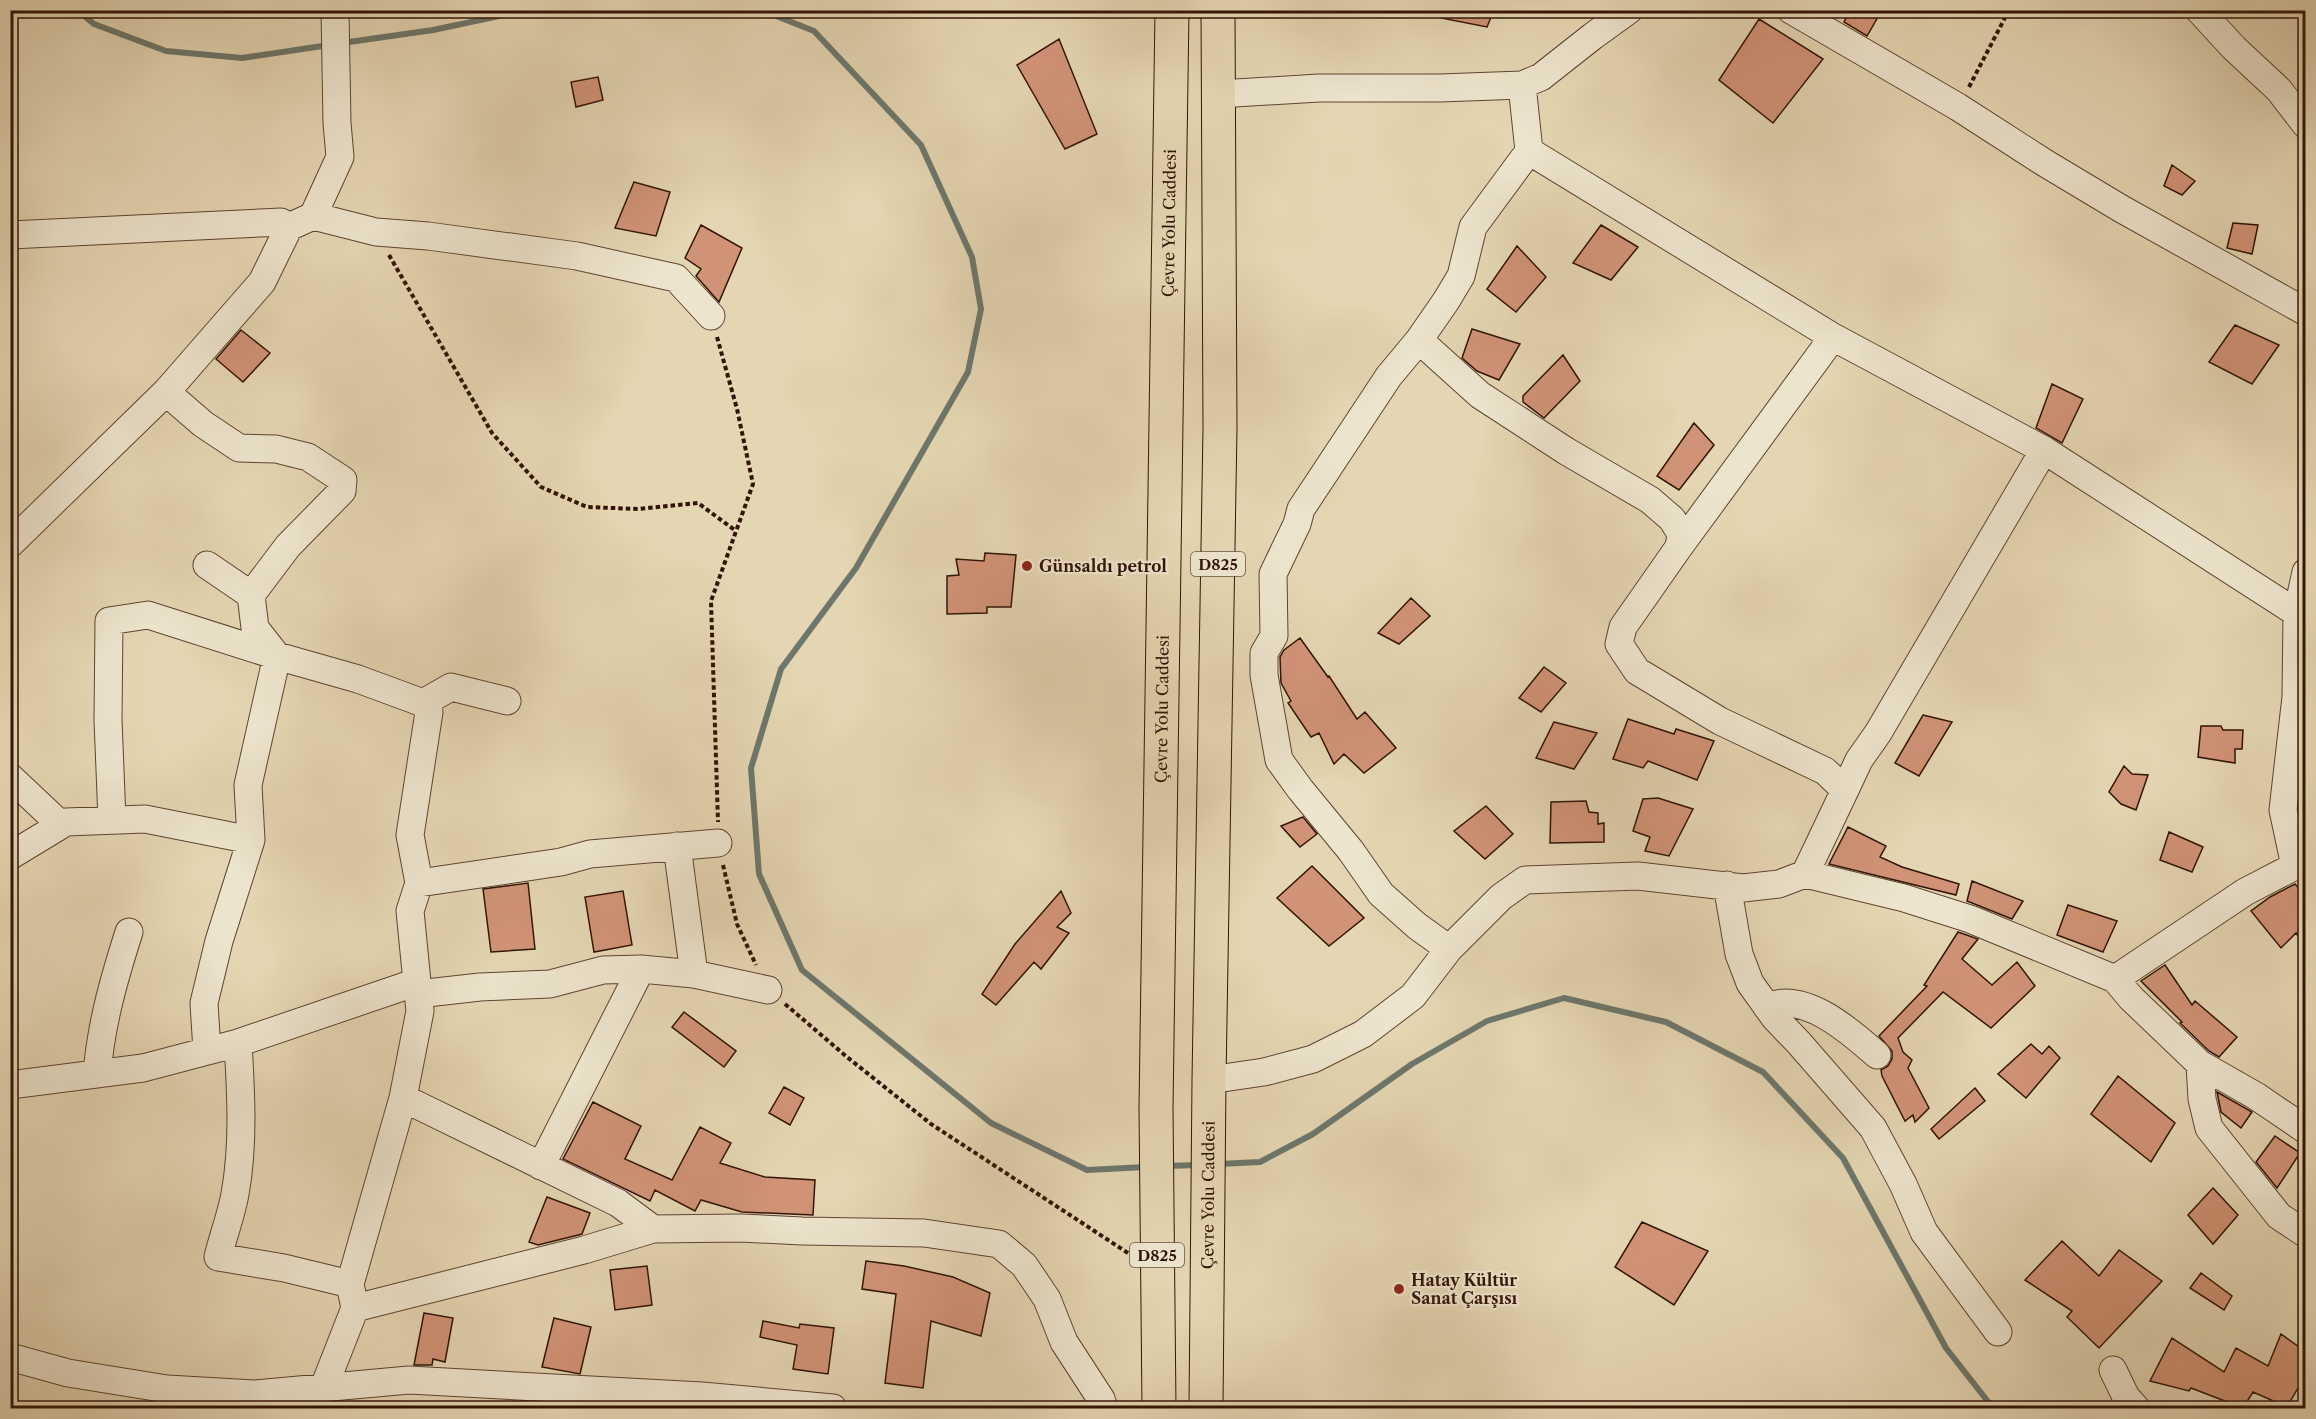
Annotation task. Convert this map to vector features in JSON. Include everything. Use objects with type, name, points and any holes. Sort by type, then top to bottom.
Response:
[{"type":"highway","name":"Çevre Yolu Caddesi","points":[[1158,1406],[1156,1108],[1172,10]]},
{"type":"highway","name":"Çevre Yolu Caddesi","points":[[1206,1402],[1208,1118],[1220,428],[1218,10]]},
{"type":"street","points":[[1219,94],[1320,88],[1522,85],[1541,77],[1629,10]]},
{"type":"street","points":[[1791,10],[1958,106],[2045,164],[2120,208],[2306,312]]},
{"type":"street","points":[[2199,10],[2234,48],[2279,90],[2306,125]]},
{"type":"street","points":[[10,544],[166,392],[262,282],[301,222],[340,157],[335,20]]},
{"type":"street","points":[[1449,949],[1417,926],[1382,894],[1279,760],[1264,675],[1264,653],[1274,636],[1273,574],[1297,524],[1301,509],[1389,376],[1419,340],[1461,276],[1473,227],[1529,151],[1522,85]]},
{"type":"street","points":[[1529,151],[1833,337],[2044,450],[2297,613]]},
{"type":"street","points":[[10,236],[281,222],[301,222],[428,236],[577,256],[676,278],[711,316]]},
{"type":"street","points":[[1833,337],[1623,627],[1619,644],[1637,671],[1720,721],[1826,771],[1845,790]]},
{"type":"street","points":[[1419,340],[1480,395],[1566,451],[1650,500],[1672,519],[1681,534],[1679,548]]},
{"type":"street","points":[[166,392],[203,424],[239,448],[276,449],[308,458],[343,480],[342,491],[288,546],[251,595],[255,628],[277,656]]},
{"type":"street","points":[[1805,874],[1859,760],[1878,733],[2044,450]]},
{"type":"street","points":[[207,565],[251,595]]},
{"type":"street","points":[[2115,979],[2245,892],[2300,866],[2283,810],[2296,697],[2297,613],[2306,572]]},
{"type":"street","points":[[112,820],[108,720],[109,621],[148,615],[358,679],[423,703],[429,712],[410,836],[419,883],[411,911],[420,1011],[403,1098],[323,1398]]},
{"type":"street","points":[[207,1052],[204,1003],[219,941],[250,840],[248,785],[277,656]]},
{"type":"street","points":[[423,703],[451,687],[507,701]]},
{"type":"street","points":[[10,777],[62,825]]},
{"type":"street","points":[[10,856],[66,822],[145,819],[250,840]]},
{"type":"street","points":[[419,883],[561,862],[590,854],[718,843]]},
{"type":"street","points":[[677,846],[694,974]]},
{"type":"street","points":[[1209,1080],[1264,1072],[1313,1059],[1362,1034],[1413,996],[1449,949],[1501,897],[1525,880],[1638,876],[1743,888],[1779,884],[1805,874],[1904,898],[1970,919],[2115,979],[2131,998],[2200,1064],[2256,1096],[2306,1130]]},
{"type":"street","points":[[1727,885],[1739,954],[1750,983],[1775,1018],[1873,1128],[1903,1184],[1924,1232],[1998,1332]]},
{"type":"street","points":[[97,1074],[107,1004],[129,932]]},
{"type":"street","points":[[10,1085],[143,1068],[238,1043],[418,988],[550,984],[603,970],[640,969],[694,974],[768,990]]},
{"type":"street","points":[[541,1166],[640,969]]},
{"type":"street","points":[[1767,1007],[1789,1002],[1824,1015],[1845,1028],[1877,1055]]},
{"type":"street","points":[[238,1043],[243,1112],[242,1147],[232,1208],[218,1257],[284,1268],[352,1296],[584,1250],[654,1229],[741,1228],[924,1233],[999,1244],[1024,1265],[1047,1299],[1064,1342],[1101,1399],[1104,1408]]},
{"type":"street","points":[[2200,1064],[2202,1099],[2209,1128],[2278,1216],[2306,1234]]},
{"type":"street","points":[[403,1098],[618,1203],[654,1229]]},
{"type":"street","points":[[10,1358],[68,1373],[167,1389],[323,1398],[419,1381],[702,1396],[833,1408]]},
{"type":"street","points":[[2113,1370],[2126,1397],[2136,1408]]},
{"type":"path","points":[[1958,106],[2009,10]]},
{"type":"path","points":[[376,232],[492,433],[541,488],[587,507],[638,508],[698,502],[736,531]]},
{"type":"path","points":[[711,316],[737,409],[753,484],[711,602],[718,843],[736,924],[768,990],[847,1057],[932,1124],[1131,1255]]},
{"type":"building","points":[[1442,10],[1494,10],[1487,27],[1441,18]]},
{"type":"building","points":[[1850,10],[1882,10],[1867,36],[1844,22]]},
{"type":"building","points":[[1759,19],[1823,59],[1773,123],[1719,80]]},
{"type":"building","points":[[1059,39],[1097,134],[1065,149],[1017,65]]},
{"type":"building","points":[[598,77],[603,100],[576,107],[571,82]]},
{"type":"building","points":[[2172,165],[2195,181],[2182,195],[2164,186]]},
{"type":"building","points":[[634,182],[670,192],[656,236],[615,228]]},
{"type":"building","points":[[2233,223],[2258,225],[2252,254],[2227,248]]},
{"type":"building","points":[[701,225],[742,248],[719,302],[696,276],[701,269],[685,258]]},
{"type":"building","points":[[1601,225],[1638,247],[1611,280],[1573,263]]},
{"type":"building","points":[[1517,246],[1546,277],[1516,312],[1487,289]]},
{"type":"building","points":[[2235,325],[2279,345],[2252,384],[2209,362]]},
{"type":"building","points":[[1472,329],[1520,344],[1499,380],[1477,371],[1462,358]]},
{"type":"building","points":[[241,330],[270,353],[243,382],[216,359]]},
{"type":"building","points":[[1563,355],[1580,381],[1544,418],[1523,402],[1523,396]]},
{"type":"building","points":[[2052,384],[2083,399],[2062,443],[2036,428]]},
{"type":"building","points":[[1694,423],[1714,445],[1679,490],[1657,476]]},
{"type":"building","points":[[985,553],[1016,555],[1011,607],[987,607],[987,613],[947,614],[947,576],[959,575],[956,559],[984,561]]},
{"type":"building","points":[[1411,598],[1430,616],[1399,644],[1378,633]]},
{"type":"building","points":[[1300,638],[1329,676],[1357,719],[1365,712],[1396,748],[1364,773],[1344,754],[1334,764],[1319,733],[1311,737],[1288,703],[1291,701],[1281,683],[1280,657],[1284,650]]},
{"type":"building","points":[[1544,667],[1566,683],[1541,712],[1519,698]]},
{"type":"building","points":[[1923,715],[1952,722],[1919,776],[1895,763]]},
{"type":"building","points":[[1628,719],[1674,734],[1676,729],[1714,741],[1697,780],[1648,761],[1643,768],[1613,759]]},
{"type":"building","points":[[1554,722],[1597,733],[1574,769],[1536,758]]},
{"type":"building","points":[[2201,726],[2221,726],[2223,730],[2243,730],[2242,749],[2235,749],[2235,763],[2198,757]]},
{"type":"building","points":[[2124,766],[2132,774],[2148,775],[2136,810],[2121,804],[2109,792]]},
{"type":"building","points":[[1658,798],[1693,809],[1669,856],[1645,851],[1650,837],[1633,831],[1643,799]]},
{"type":"building","points":[[1586,801],[1589,812],[1598,813],[1598,824],[1604,823],[1604,842],[1550,843],[1551,802]]},
{"type":"building","points":[[1486,806],[1513,834],[1485,859],[1454,831]]},
{"type":"building","points":[[1303,817],[1317,834],[1300,847],[1281,826]]},
{"type":"building","points":[[1848,827],[1886,846],[1880,857],[1902,867],[1959,884],[1956,895],[1829,864]]},
{"type":"building","points":[[2169,832],[2203,847],[2192,872],[2160,860]]},
{"type":"building","points":[[1312,866],[1364,918],[1329,946],[1277,898]]},
{"type":"building","points":[[1972,881],[2023,901],[2012,919],[1967,901]]},
{"type":"building","points":[[528,883],[535,949],[491,952],[483,889]]},
{"type":"building","points":[[2295,884],[2306,896],[2306,947],[2296,933],[2281,948],[2251,911],[2270,897]]},
{"type":"building","points":[[623,891],[632,945],[594,952],[585,897]]},
{"type":"building","points":[[1061,891],[1071,913],[1057,927],[1069,933],[1041,969],[1034,962],[996,1005],[982,994],[1015,944]]},
{"type":"building","points":[[2068,905],[2117,921],[2103,952],[2057,935]]},
{"type":"building","points":[[1958,932],[1978,939],[1962,959],[1992,985],[2017,962],[2035,986],[1991,1028],[1943,992],[1898,1038],[1903,1052],[1912,1060],[1908,1068],[1929,1108],[1915,1122],[1913,1115],[1905,1121],[1882,1076],[1881,1070],[1888,1066],[1892,1059],[1892,1051],[1879,1036],[1927,986],[1924,985]]},
{"type":"building","points":[[2165,965],[2192,1005],[2195,1001],[2237,1037],[2219,1057],[2209,1051],[2180,1023],[2182,1022],[2141,981]]},
{"type":"building","points":[[684,1012],[736,1051],[724,1067],[672,1027]]},
{"type":"building","points":[[2031,1044],[2042,1054],[2049,1046],[2060,1058],[2026,1098],[1998,1074]]},
{"type":"building","points":[[2118,1076],[2175,1123],[2151,1162],[2091,1114]]},
{"type":"building","points":[[784,1087],[804,1098],[790,1125],[769,1113]]},
{"type":"building","points":[[1975,1088],[1985,1101],[1939,1139],[1931,1129]]},
{"type":"building","points":[[2217,1092],[2252,1112],[2241,1128],[2221,1112]]},
{"type":"building","points":[[593,1102],[641,1126],[625,1159],[672,1180],[700,1127],[731,1143],[720,1163],[765,1177],[815,1180],[813,1215],[742,1212],[701,1200],[695,1211],[655,1190],[650,1201],[563,1159]]},
{"type":"building","points":[[2275,1136],[2300,1153],[2277,1188],[2256,1162]]},
{"type":"building","points":[[2213,1188],[2238,1215],[2213,1244],[2188,1215]]},
{"type":"building","points":[[547,1197],[590,1213],[582,1234],[538,1245],[529,1242]]},
{"type":"building","points":[[1642,1222],[1708,1251],[1674,1305],[1615,1267]]},
{"type":"building","points":[[2062,1241],[2099,1276],[2119,1250],[2162,1281],[2099,1348],[2067,1317],[2072,1311],[2025,1280]]},
{"type":"building","points":[[866,1261],[904,1266],[953,1277],[990,1293],[981,1336],[931,1321],[923,1388],[885,1383],[896,1294],[862,1289]]},
{"type":"building","points":[[647,1266],[652,1305],[615,1310],[610,1270]]},
{"type":"building","points":[[2201,1273],[2232,1296],[2224,1310],[2190,1288]]},
{"type":"building","points":[[424,1313],[453,1318],[445,1362],[433,1359],[432,1365],[414,1365]]},
{"type":"building","points":[[554,1318],[591,1327],[580,1374],[542,1367]]},
{"type":"building","points":[[763,1321],[799,1328],[800,1324],[834,1328],[828,1374],[793,1369],[797,1345],[760,1337]]},
{"type":"building","points":[[2281,1334],[2306,1352],[2306,1374],[2287,1407],[2253,1392],[2243,1408],[2191,1388],[2189,1391],[2150,1381],[2172,1338],[2224,1372],[2236,1348],[2268,1366]]},
{"type":"waterway","points":[[77,10],[94,24],[166,51],[242,58],[329,45]]},
{"type":"waterway","points":[[342,43],[433,30],[528,10]]},
{"type":"waterway","points":[[761,10],[814,31],[921,145],[972,257],[981,309],[968,372],[856,568],[781,669],[751,768],[759,874],[802,970],[991,1123],[1087,1170],[1146,1167]]},
{"type":"waterway","points":[[1219,1164],[1260,1162],[1313,1134],[1412,1064],[1487,1021],[1564,998],[1666,1022],[1763,1072],[1843,1158],[1946,1348],[1993,1408]]},
{"type":"waterway","points":[[1165,1166],[1200,1165]]},
{"type":"place","name":"Günsaldı petrol","points":[[1027,566]]},
{"type":"place","name":"Hatay Kültür Sanat Çarşısı","points":[[1399,1289]]}]
